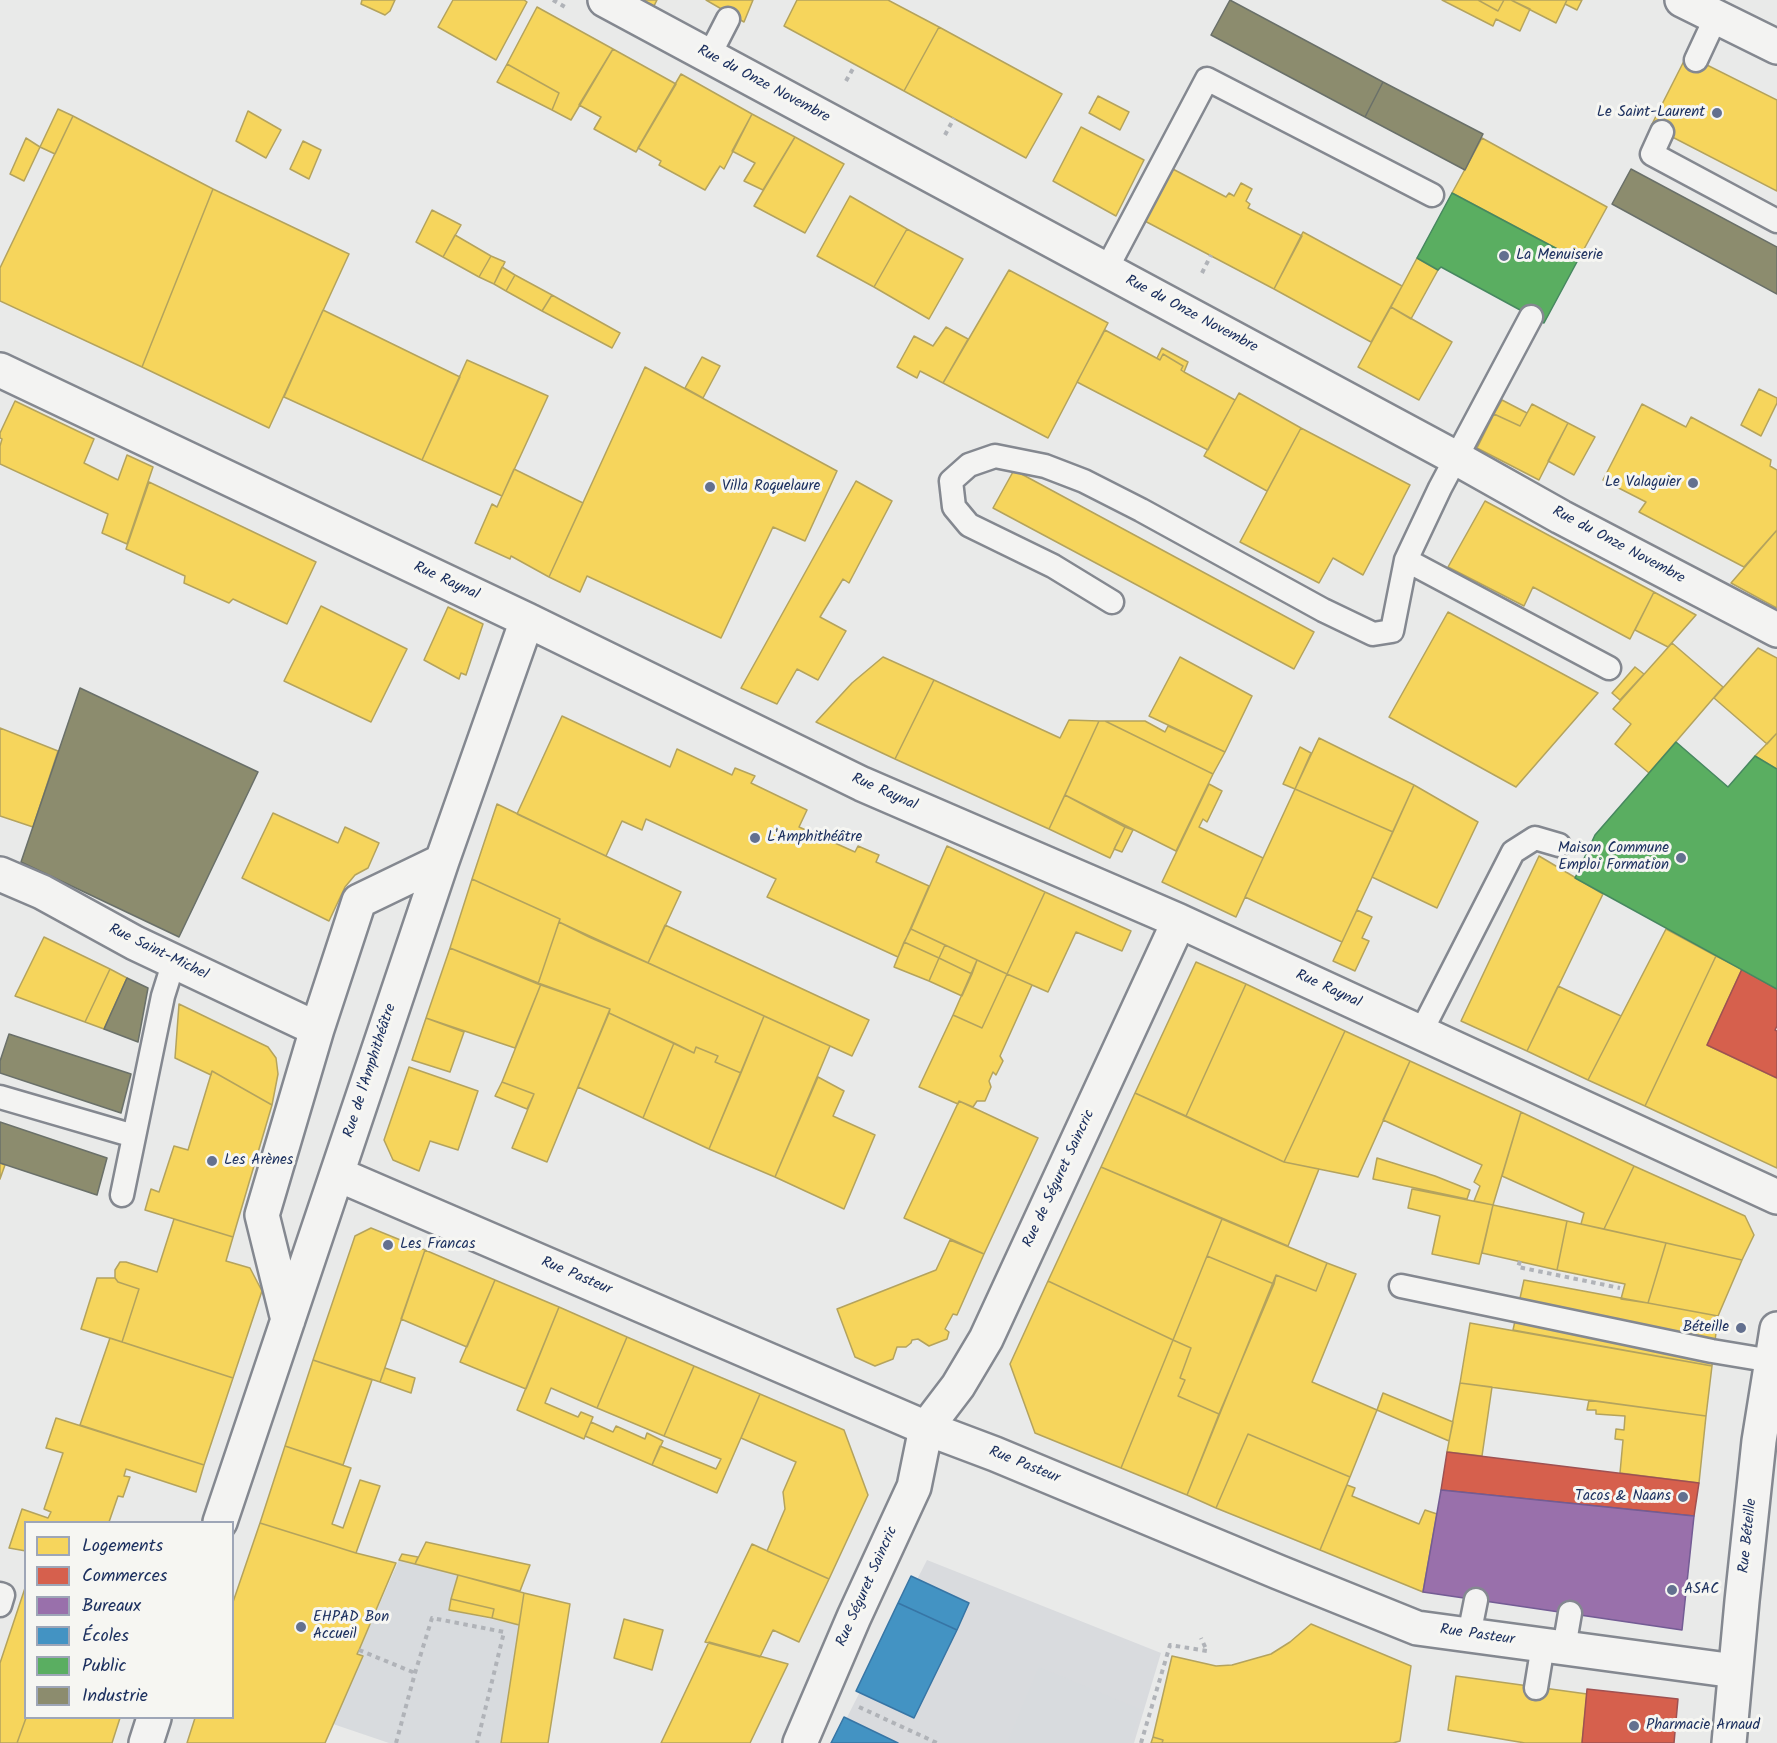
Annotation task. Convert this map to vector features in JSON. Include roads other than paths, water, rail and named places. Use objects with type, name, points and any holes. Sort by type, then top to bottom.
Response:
[{"type":"street","name":"Rue du Onze Novembre","points":[[605,0],[1456,458],[1572,523],[1777,630]]},
{"type":"street","points":[[1682,0],[1777,47]]},
{"type":"street","name":"Rue Raynal","points":[[0,370],[527,620],[862,784],[1179,921],[1777,1197]]},
{"type":"street","name":"Rue de l'Amphithéâtre","points":[[220,1521],[442,861],[527,620]]},
{"type":"street","points":[[288,1320],[262,1215],[317,1029],[359,901],[442,861]]},
{"type":"street","name":"Rue Saint-Michel","points":[[0,874],[42,892],[135,943],[317,1029]]},
{"type":"street","name":"Rue de Séguret Saincric","points":[[926,1428],[958,1386],[986,1339],[1179,921]]},
{"type":"street","name":"Rue Pasteur","points":[[337,1174],[926,1428],[995,1454],[1417,1628],[1735,1671]]},
{"type":"street","name":"Rue Béteille","points":[[1730,1743],[1735,1671],[1759,1441],[1777,1329]]},
{"type":"street","name":"Rue Séguret Saincric","points":[[800,1743],[854,1617],[914,1487],[926,1428]]},
{"type":"street","points":[[146,1743],[154,1719]]},
{"type":"lane","points":[[1696,60],[1716,17]]},
{"type":"lane","points":[[709,56],[728,20]]},
{"type":"lane","points":[[1107,270],[1207,79],[1432,195]]},
{"type":"lane","points":[[1662,132],[1652,154],[1777,221]]},
{"type":"lane","points":[[1112,602],[1053,566],[969,525],[954,507],[951,481],[969,465],[995,456],[1045,466],[1084,481],[1141,510],[1323,610],[1372,634],[1392,631],[1406,560],[1456,458],[1531,317]]},
{"type":"lane","points":[[1406,560],[1610,668]]},
{"type":"lane","points":[[1421,1032],[1513,852],[1534,838],[1558,845]]},
{"type":"lane","points":[[122,1195],[163,996],[174,961]]},
{"type":"lane","points":[[0,1096],[134,1136]]},
{"type":"lane","points":[[1401,1286],[1712,1351],[1772,1361]]},
{"type":"lane","points":[[0,1594],[3,1594],[0,1605]]},
{"type":"lane","points":[[1469,1635],[1476,1600]]},
{"type":"lane","points":[[1536,1688],[1570,1613]]},
{"type":"place","name":"Le Saint-Laurent","points":[[1717,113]]},
{"type":"place","name":"La Menuiserie","points":[[1504,256]]},
{"type":"place","name":"Le Valaguier","points":[[1693,483]]},
{"type":"place","name":"Villa Roquelaure","points":[[710,487]]},
{"type":"place","name":"L'Amphithéâtre","points":[[755,838]]},
{"type":"place","name":"Maison Commune Emploi Formation","points":[[1681,858]]},
{"type":"place","name":"Les Arènes","points":[[212,1161]]},
{"type":"place","name":"Les Francas","points":[[388,1245]]},
{"type":"place","name":"Béteille","points":[[1741,1328]]},
{"type":"place","name":"Tacos & Naans","points":[[1683,1497]]},
{"type":"place","name":"ASAC","points":[[1672,1590]]},
{"type":"place","name":"EHPAD Bon Accueil","points":[[301,1627]]},
{"type":"place","name":"Pharmacie Arnaud","points":[[1634,1726]]}]
